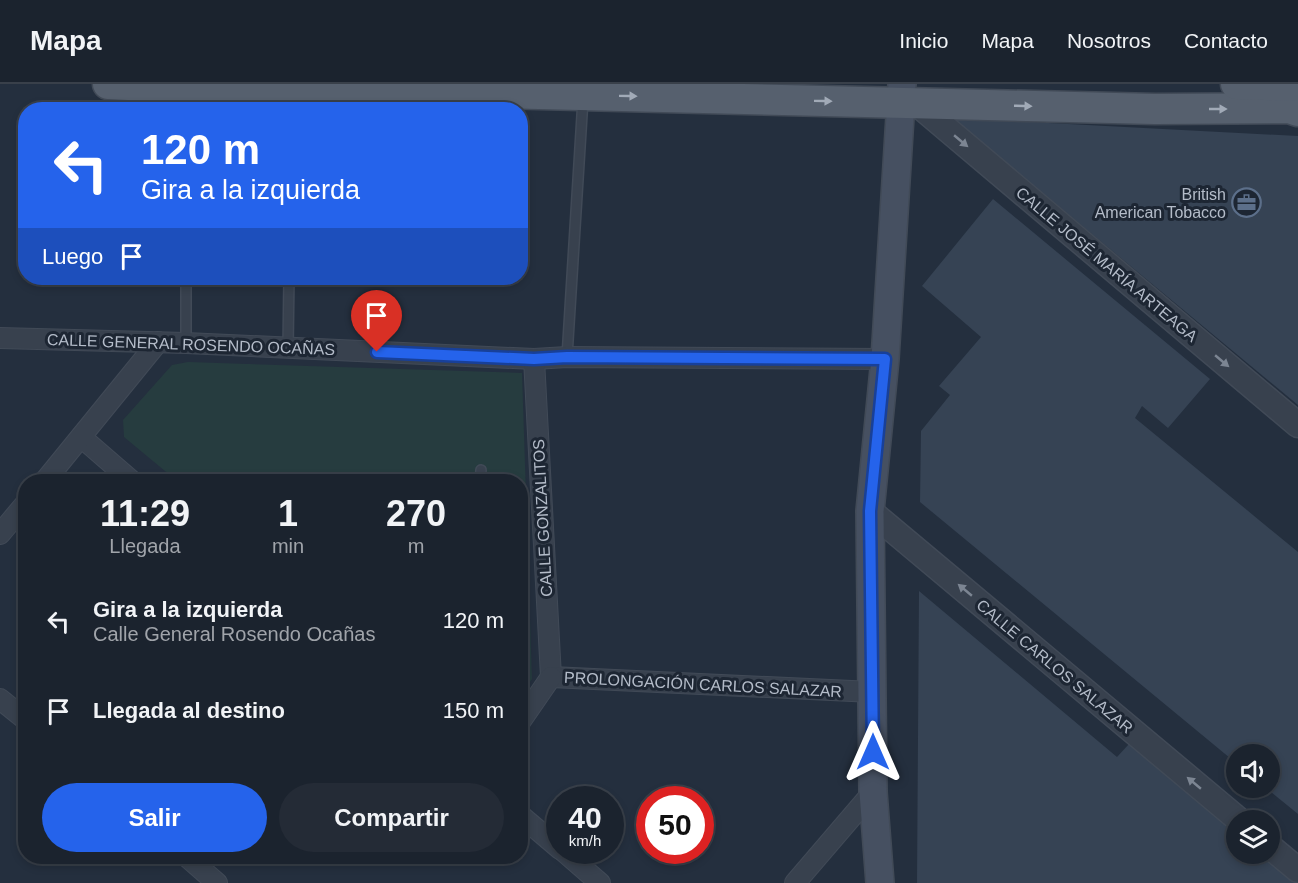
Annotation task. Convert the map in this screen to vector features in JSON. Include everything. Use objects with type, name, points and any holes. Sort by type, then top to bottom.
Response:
[{"type":"main road","points":[[108,84],[290,94],[584,90],[907,96],[1155,109],[1289,108],[1298,111]]},
{"type":"main road","points":[[1236,84],[1298,86]]},
{"type":"main road","points":[[880,883],[873,792],[870,511],[907,96]]},
{"type":"street","name":"CALLE JOSÉ MARÍA ARTEAGA","points":[[907,96],[1298,425]]},
{"type":"street","name":"CALLE GENERAL ROSENDO OCAÑAS","points":[[0,338],[186,343],[534,359],[567,357],[885,359]]},
{"type":"street","points":[[51,474],[158,342]]},
{"type":"street","name":"CALLE GONZALITOS","points":[[534,359],[551,677]]},
{"type":"street","points":[[81,437],[124,474]]},
{"type":"street","name":"CALLE CARLOS SALAZAR","points":[[870,511],[1227,810]]},
{"type":"street","points":[[0,534],[18,513]]},
{"type":"street","name":"PROLONGACIÓN CARLOS SALAZAR","points":[[528,711],[551,677],[873,692]]},
{"type":"street","points":[[0,699],[18,714]]},
{"type":"street","points":[[795,883],[873,792]]},
{"type":"street","points":[[528,822],[546,837]]},
{"type":"street","points":[[1280,855],[1298,870]]},
{"type":"street","points":[[195,864],[217,883]]},
{"type":"street","points":[[578,864],[600,883]]},
{"type":"lane","points":[[567,357],[584,90]]},
{"type":"lane","points":[[186,285],[186,343]]},
{"type":"lane","points":[[288,285],[288,348]]},
{"type":"lane","points":[[481,470],[481,474]]},
{"type":"green space","points":[[188,362],[522,373],[525,474],[169,474],[124,437],[123,420],[172,365]]},
{"type":"green space","points":[[528,557],[532,679],[528,684]]},
{"type":"building","points":[[952,118],[1298,136],[1298,405]]},
{"type":"building","points":[[993,199],[1210,379],[1168,428],[1142,406],[1135,418],[1298,552],[1298,814],[1278,798],[1280,744],[1226,744],[1226,755],[920,502],[921,431],[950,395],[939,386],[981,337],[922,286]]},
{"type":"building","points":[[919,591],[1117,757],[1129,744],[1226,825],[1226,864],[1273,864],[1296,883],[917,883]]},
{"type":"place","name":"British American Tobacco","points":[[1247,203]]},
{"type":"route","points":[[377,352],[534,359],[567,357],[885,359],[870,511],[873,752]]}]
